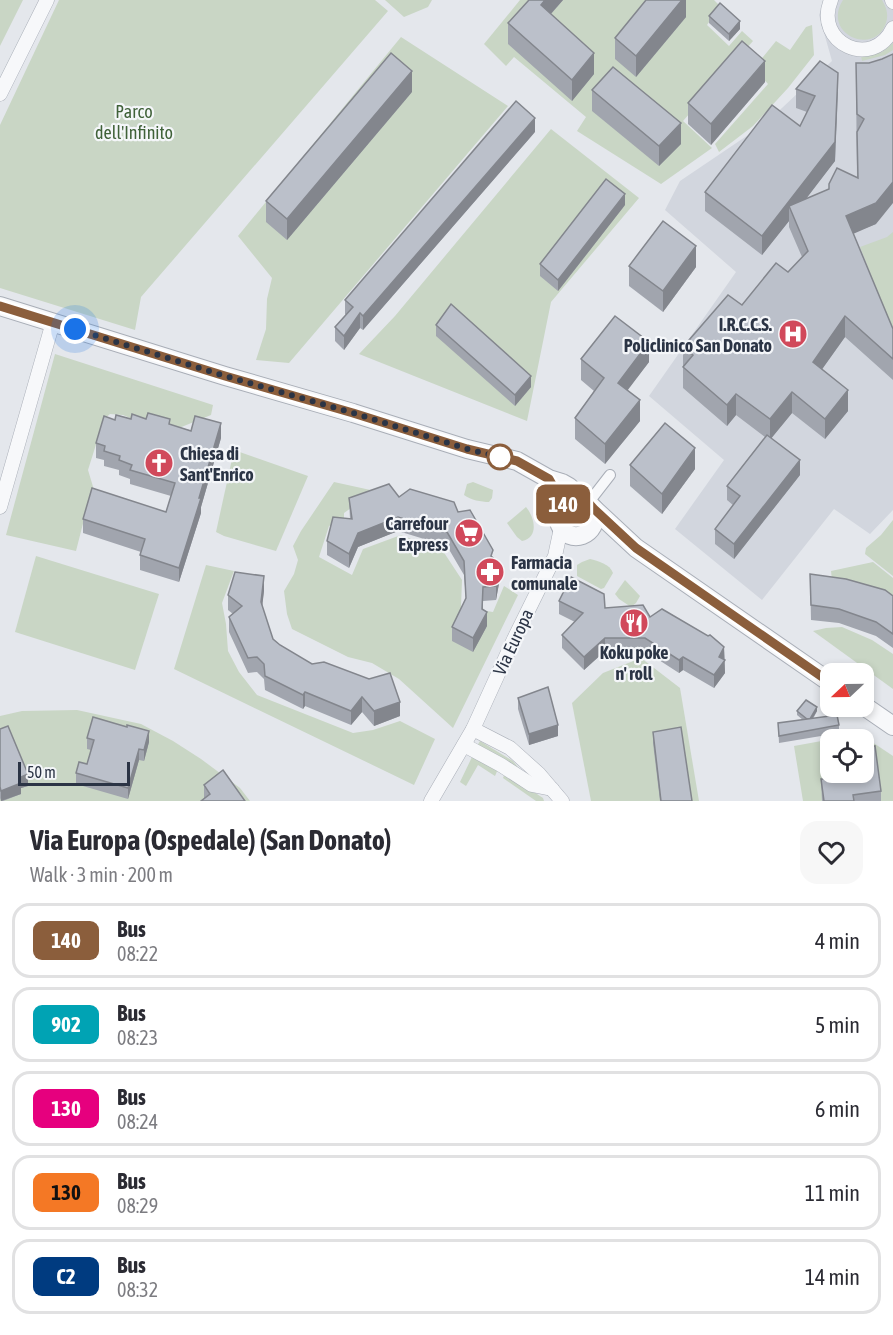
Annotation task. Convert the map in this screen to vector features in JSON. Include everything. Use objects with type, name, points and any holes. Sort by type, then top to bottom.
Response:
[{"type":"street","points":[[0,94],[46,0]]},
{"type":"street","points":[[831,0],[827,13],[828,25],[834,36],[844,45],[860,50],[875,47],[888,38],[893,28]]},
{"type":"street","points":[[0,306],[467,449],[517,461],[569,487],[633,545],[820,675]]},
{"type":"street","points":[[0,507],[53,322]]},
{"type":"street","points":[[587,503],[610,475]]},
{"type":"street","points":[[549,479],[558,495],[560,519],[566,532],[572,536],[598,530],[633,545]]},
{"type":"street","points":[[560,519],[567,501],[587,503],[596,516],[595,523],[585,533]]},
{"type":"street","name":"Via Europa","points":[[431,801],[473,729],[555,556],[560,519]]},
{"type":"street","name":"Via Europa","points":[[555,556],[585,533]]},
{"type":"street","points":[[874,713],[893,726]]},
{"type":"street","points":[[473,729],[510,748],[539,774],[562,801]]},
{"type":"street","points":[[464,745],[532,785],[552,789]]},
{"type":"shaded area","name":"I.R.C.C.S. Policlinico San Donato","points":[[825,0],[893,0],[893,510],[870,534],[834,509],[762,600],[675,529],[724,460],[649,396],[736,272],[665,210],[680,181],[766,123],[832,61],[819,15]]},
{"type":"green space","points":[[0,0],[23,0],[0,46]]},
{"type":"green space","name":"Parco dell'Infinito","points":[[59,0],[375,0],[388,11],[141,297],[135,330],[0,288],[0,125]]},
{"type":"green space","points":[[385,0],[432,0],[428,7],[404,17]]},
{"type":"green space","points":[[520,0],[714,0],[720,6],[707,25],[729,46],[742,31],[753,41],[683,121],[712,148],[661,184],[577,131],[586,117],[514,57],[506,66],[484,44]]},
{"type":"green space","points":[[843,0],[882,0],[887,17],[880,33],[872,39],[862,40],[844,31],[839,23],[838,12]]},
{"type":"green space","points":[[812,25],[814,55],[753,126],[719,152],[715,144],[768,84],[754,68],[776,41],[790,50],[806,27]]},
{"type":"green space","points":[[401,37],[508,106],[289,363],[256,360],[266,329],[267,299],[272,278],[238,236]]},
{"type":"green space","points":[[893,43],[893,50],[885,55],[862,61],[861,56],[882,52]]},
{"type":"green space","points":[[551,129],[639,198],[551,302],[527,421],[359,354],[395,316]]},
{"type":"green space","points":[[893,232],[893,331],[860,247],[887,237]]},
{"type":"green space","points":[[55,354],[213,405],[211,415],[179,428],[148,418],[130,418],[123,415],[110,414],[104,419],[88,470],[94,490],[90,496],[76,551],[6,535]]},
{"type":"green space","points":[[234,450],[308,476],[276,551],[216,532]]},
{"type":"green space","points":[[334,482],[375,491],[344,513],[344,522],[329,526],[319,557],[352,575],[363,549],[401,535],[443,551],[462,580],[461,607],[493,612],[504,586],[518,595],[453,728],[399,679],[372,663],[348,657],[292,629],[287,614],[284,591],[294,574],[298,560],[293,546]]},
{"type":"green space","points":[[473,482],[493,490],[489,502],[464,495],[467,484]]},
{"type":"green space","points":[[526,507],[532,516],[534,527],[531,536],[522,541],[507,523]]},
{"type":"green space","points":[[574,509],[580,509],[585,517],[583,523],[574,525],[569,520],[569,514]]},
{"type":"green space","points":[[893,520],[893,576],[865,554],[866,548]]},
{"type":"green space","points":[[36,556],[159,594],[135,670],[15,632]]},
{"type":"green space","points":[[590,559],[607,565],[613,573],[604,588],[601,589],[577,576],[577,565]]},
{"type":"green space","points":[[873,562],[893,578],[893,597],[832,580],[831,571]]},
{"type":"green space","points":[[206,565],[234,571],[222,603],[228,651],[239,672],[257,695],[353,733],[373,730],[400,721],[435,739],[414,785],[174,669]]},
{"type":"green space","points":[[625,580],[640,596],[631,607],[615,594]]},
{"type":"green space","points":[[842,627],[872,640],[893,654],[893,689],[874,675],[874,663],[857,663],[813,631]]},
{"type":"green space","points":[[641,658],[680,688],[699,801],[591,801],[572,703],[603,673]]},
{"type":"green space","points":[[77,710],[141,724],[201,759],[240,788],[250,801],[0,801],[0,716],[22,711]]},
{"type":"green space","points":[[480,741],[513,761],[521,771],[477,746]]},
{"type":"green space","points":[[820,741],[820,783],[874,783],[874,743],[893,756],[893,801],[803,801],[794,746]]},
{"type":"green space","points":[[472,757],[498,769],[495,776],[478,765],[466,786],[460,782]]},
{"type":"green space","points":[[505,773],[543,798],[544,801],[536,801],[503,778]]},
{"type":"building","points":[[529,0],[545,0],[541,5],[594,53],[572,80],[508,23]]},
{"type":"building","points":[[646,0],[682,0],[636,56],[615,38]]},
{"type":"building","points":[[720,3],[740,21],[729,34],[709,16]]},
{"type":"building","points":[[742,41],[765,61],[711,124],[688,103]]},
{"type":"building","points":[[391,53],[412,71],[287,219],[266,201]]},
{"type":"building","points":[[893,54],[893,182],[876,203],[846,216],[893,329],[893,359],[845,316],[813,362],[848,390],[825,419],[792,392],[770,419],[736,394],[727,405],[683,367],[693,355],[683,347],[728,295],[742,305],[776,263],[788,272],[808,251],[789,206],[829,189],[837,168],[858,178],[857,132],[864,119],[857,114],[856,63],[869,63]]},
{"type":"building","points":[[820,61],[838,73],[835,142],[762,236],[705,192],[772,105],[800,126],[815,96],[796,89]]},
{"type":"building","points":[[613,67],[681,123],[659,146],[592,90]]},
{"type":"building","points":[[516,101],[535,118],[363,316],[360,313],[344,336],[335,327],[353,307],[345,300]]},
{"type":"building","points":[[606,179],[625,194],[558,280],[540,264]]},
{"type":"building","points":[[663,221],[696,246],[663,291],[629,266]]},
{"type":"building","points":[[451,304],[531,376],[515,395],[436,325]]},
{"type":"building","points":[[615,316],[649,342],[618,383],[640,400],[605,444],[575,418],[604,378],[581,359]]},
{"type":"building","points":[[148,413],[170,419],[169,424],[191,431],[195,416],[221,423],[179,568],[140,555],[145,539],[83,519],[92,488],[166,512],[175,483],[130,470],[132,465],[119,460],[120,456],[104,451],[105,446],[96,443],[104,416],[115,420],[116,415],[131,419],[132,414],[146,419]]},
{"type":"building","points":[[665,423],[695,448],[662,494],[630,465]]},
{"type":"building","points":[[767,435],[800,460],[734,544],[715,529],[740,496],[727,486]]},
{"type":"building","points":[[389,484],[399,497],[410,489],[454,502],[458,512],[470,510],[493,550],[491,556],[500,564],[496,586],[483,587],[482,609],[487,612],[473,638],[452,627],[466,598],[464,561],[447,532],[398,517],[358,533],[349,554],[327,541],[333,517],[352,519],[349,498]]},
{"type":"building","points":[[235,572],[264,576],[261,602],[273,639],[280,645],[312,664],[324,662],[369,679],[390,673],[400,702],[374,711],[362,697],[351,711],[305,692],[303,695],[265,676],[264,664],[257,657],[248,658],[229,617],[242,606],[228,595]]},
{"type":"building","points":[[810,574],[846,579],[885,590],[893,596],[893,634],[876,622],[839,609],[811,605]]},
{"type":"building","points":[[571,577],[604,594],[605,608],[643,605],[650,617],[662,609],[708,636],[710,635],[724,647],[719,657],[725,660],[714,675],[683,657],[679,660],[645,638],[605,638],[584,657],[562,635],[583,613],[559,601]]},
{"type":"building","points":[[548,687],[558,725],[529,734],[518,698]]},
{"type":"building","points":[[806,700],[817,707],[810,719],[797,711]]},
{"type":"building","points":[[93,717],[149,731],[144,750],[139,749],[128,788],[76,773],[79,762],[87,764],[94,740],[87,738]]},
{"type":"building","points":[[837,717],[839,725],[779,736],[778,723]]},
{"type":"building","points":[[8,726],[28,774],[19,778],[21,783],[1,791],[0,729]]},
{"type":"building","points":[[681,727],[692,801],[661,801],[653,732]]},
{"type":"building","points":[[875,746],[881,791],[853,795],[854,801],[824,801],[822,783],[874,783]]},
{"type":"building","points":[[223,770],[245,801],[201,801],[210,794],[204,785]]},
{"type":"bus line","name":"140","points":[[0,306],[467,449],[517,461],[549,479],[558,495],[559,510],[572,498],[589,502],[636,548],[820,675]]},
{"type":"place","name":"I.R.C.C.S. Policlinico San Donato","points":[[793,334]]},
{"type":"place","name":"Chiesa di Sant'Enrico","points":[[159,463]]},
{"type":"place","name":"Carrefour Express","points":[[469,533]]},
{"type":"place","name":"Farmacia comunale","points":[[490,572]]},
{"type":"place","name":"Koku poke n' roll","points":[[634,623]]},
{"type":"route","points":[[75,329],[467,449],[500,457]]}]
